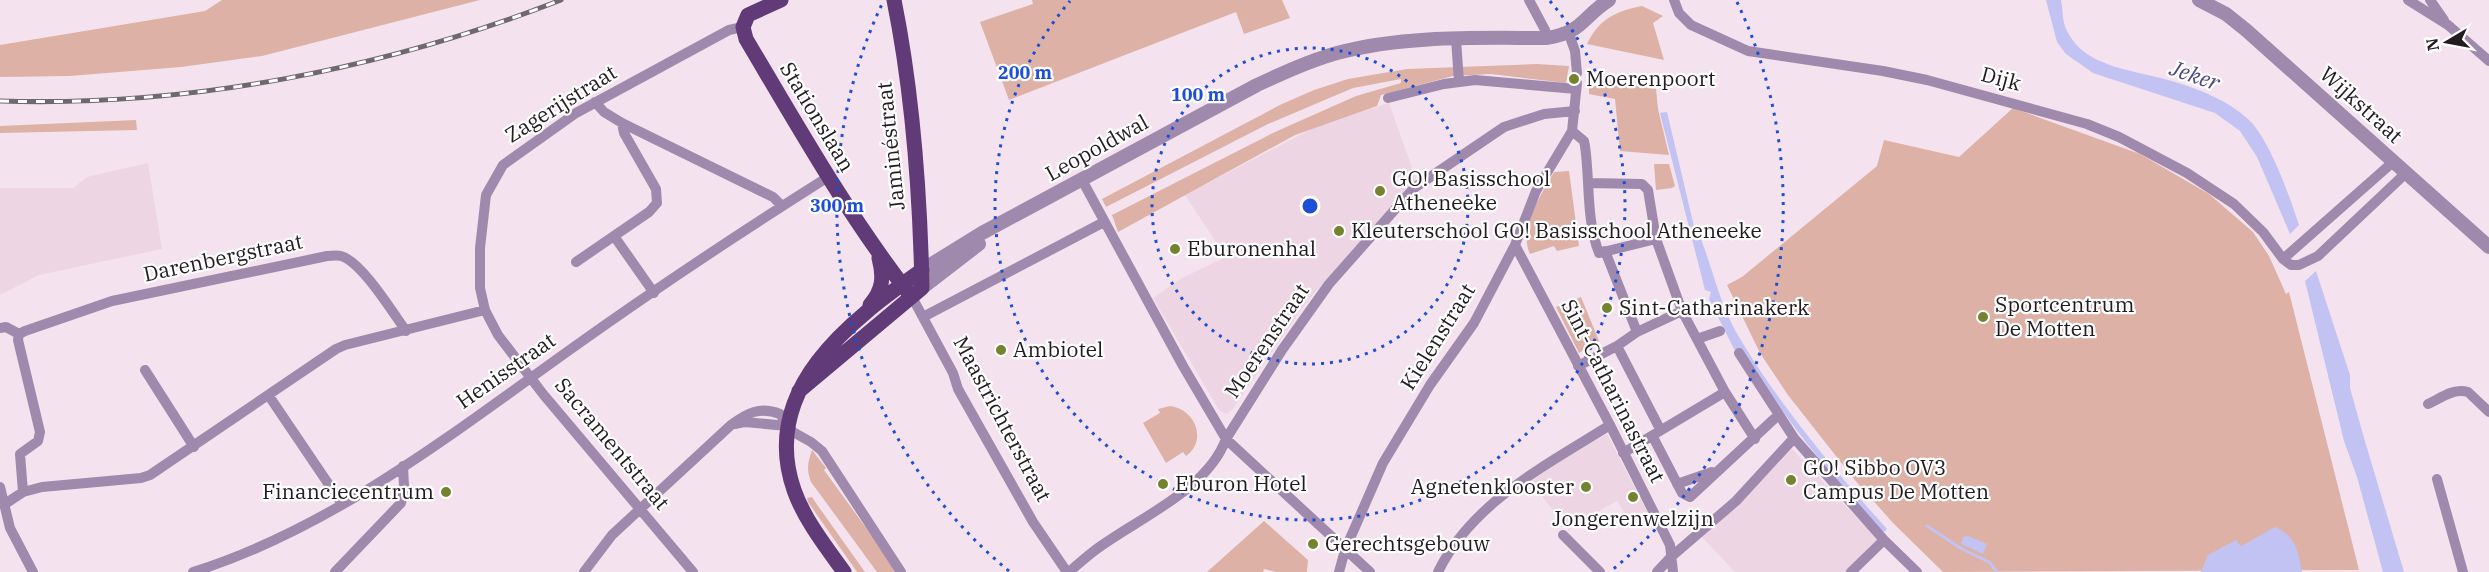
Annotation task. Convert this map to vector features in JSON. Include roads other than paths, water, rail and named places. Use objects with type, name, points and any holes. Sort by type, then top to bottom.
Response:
[{"type":"main road","points":[[743,27],[748,15],[781,0]]},
{"type":"main road","name":"Jaminéstraat","points":[[894,0],[901,35],[922,244],[922,270],[917,292]]},
{"type":"main road","name":"Stationslaan","points":[[743,27],[746,39],[828,177],[877,253],[902,284]]},
{"type":"main road","points":[[844,572],[808,519],[794,491],[787,458],[788,426],[800,391],[815,364],[876,298],[882,286],[881,267],[877,253]]},
{"type":"main road","name":"Leopoldwal","points":[[861,316],[922,270]]},
{"type":"main road","name":"Maastrichterstraat","points":[[902,284],[917,292]]},
{"type":"main road","points":[[800,391],[917,292]]},
{"type":"street","points":[[1529,0],[1545,30],[1546,38]]},
{"type":"street","points":[[1388,98],[1460,81],[1576,82],[1575,51],[1569,34],[1609,0]]},
{"type":"street","name":"Dijk","points":[[1674,0],[1679,13],[1691,25],[1748,51],[1883,70],[2086,124],[2145,150],[2217,192],[2234,204],[2263,232],[2287,262]]},
{"type":"street","name":"Wijkstraat","points":[[2199,0],[2226,14],[2246,30],[2489,247]]},
{"type":"street","points":[[2408,0],[2448,25],[2488,58]]},
{"type":"street","points":[[2430,0],[2448,25]]},
{"type":"street","name":"Zagerijstraat","points":[[485,310],[480,288],[479,268],[486,195],[503,165],[576,112],[729,30],[743,27]]},
{"type":"street","name":"Leopoldwal","points":[[922,270],[948,253],[1257,85],[1317,59],[1382,45],[1456,39],[1546,38],[1569,34]]},
{"type":"street","points":[[1456,39],[1460,81]]},
{"type":"street","name":"Kielenstraat","points":[[1339,572],[1345,550],[1383,464],[1430,385],[1474,323],[1515,245],[1536,191],[1572,131],[1576,82]]},
{"type":"street","points":[[595,102],[604,112],[621,123],[773,197],[782,206]]},
{"type":"street","name":"Moerenstraat","points":[[1068,572],[1094,551],[1173,499],[1198,478],[1221,452],[1226,439],[1282,350],[1329,284],[1414,188],[1504,127],[1544,114],[1575,111]]},
{"type":"street","points":[[576,262],[649,212],[657,203],[656,189],[624,133],[621,123]]},
{"type":"street","points":[[1572,131],[1584,141],[1586,146],[1596,244],[1599,253],[1656,239]]},
{"type":"street","points":[[2287,262],[2393,162]]},
{"type":"street","points":[[2287,262],[2299,265],[2318,256],[2406,173]]},
{"type":"street","name":"Henisstraat","points":[[193,572],[263,546],[342,504],[403,466],[654,293],[828,177]]},
{"type":"street","points":[[1082,180],[1226,439],[1370,572]]},
{"type":"street","points":[[1589,183],[1642,184],[1648,190],[1656,239],[1682,311],[1725,392],[1755,439]]},
{"type":"street","points":[[923,317],[1104,222]]},
{"type":"street","name":"Leopoldwal","points":[[917,292],[984,240],[998,226]]},
{"type":"street","points":[[614,236],[654,293]]},
{"type":"street","points":[[922,244],[929,251],[948,253]]},
{"type":"street","name":"Sint-Catharinastraat","points":[[1515,245],[1670,544],[1673,572]]},
{"type":"street","points":[[1605,251],[1637,332]]},
{"type":"street","name":"Darenbergstraat","points":[[19,334],[112,301],[327,256],[342,256],[352,262],[366,276],[406,331]]},
{"type":"street","name":"Maastrichterstraat","points":[[917,292],[923,317],[953,373],[958,389],[1033,522],[1068,572]]},
{"type":"street","points":[[5,504],[23,492],[42,487],[141,478],[150,475],[345,345],[485,310]]},
{"type":"street","name":"Sacramentstraat","points":[[485,310],[498,336],[531,378],[693,572]]},
{"type":"street","points":[[1578,366],[1617,346],[1637,332],[1682,311]]},
{"type":"street","points":[[0,328],[6,327],[19,334],[18,340],[40,432],[38,441],[20,454],[23,492]]},
{"type":"street","points":[[1697,339],[1720,331]]},
{"type":"street","points":[[1617,346],[1677,484],[1682,493],[1690,497],[1715,471],[1755,439],[1774,419]]},
{"type":"street","points":[[1738,353],[1794,438],[1884,540],[1917,572]]},
{"type":"street","points":[[145,370],[194,447]]},
{"type":"street","points":[[2428,404],[2456,390],[2463,390],[2489,412]]},
{"type":"street","points":[[1623,453],[1725,392]]},
{"type":"street","points":[[269,396],[342,504]]},
{"type":"street","points":[[584,572],[612,535],[731,425],[756,410],[770,410],[780,414],[793,432],[811,442],[822,452],[901,572]]},
{"type":"street","points":[[1438,572],[1448,550],[1488,508],[1528,476],[1610,425]]},
{"type":"street","points":[[1657,572],[1736,501],[1794,438]]},
{"type":"street","points":[[335,572],[401,503],[404,486],[403,466]]},
{"type":"street","points":[[1677,484],[1715,471]]},
{"type":"street","points":[[2437,479],[2463,572]]},
{"type":"street","points":[[0,488],[10,528],[33,572]]},
{"type":"street","points":[[1563,535],[1600,572]]},
{"type":"street","points":[[1851,572],[1884,540]]},
{"type":"water","points":[[2046,0],[2061,0],[2065,27],[2076,44],[2087,54],[2115,67],[2204,92],[2223,101],[2248,119],[2264,140],[2271,154],[2299,225],[2290,234],[2257,157],[2240,131],[2215,113],[2093,73],[2066,54],[2057,42]]},
{"type":"water","points":[[1667,112],[1697,239],[1701,239],[1730,321],[1787,409],[1887,529],[1882,534],[1808,445],[1741,350],[1734,349],[1709,299],[1711,292],[1705,290],[1660,113]]},
{"type":"water","points":[[2316,271],[2350,375],[2350,388],[2404,572],[2383,572],[2357,477],[2344,441],[2305,281]]},
{"type":"water","points":[[2275,527],[2288,535],[2295,545],[2302,572],[2201,572],[2208,555],[2236,540],[2241,546]]},
{"type":"water","points":[[1968,536],[1987,544],[1983,554],[1961,544],[1963,537]]},
{"type":"waterway","points":[[1927,526],[1962,549],[1989,562],[1997,572]]},
{"type":"railway","points":[[0,101],[71,101],[143,97],[214,90],[285,79],[425,46],[561,0]]},
{"type":"place","name":"Moerenpoort","points":[[1574,79]]},
{"type":"place","name":"GO! Basisschool Atheneeke","points":[[1380,191]]},
{"type":"place","name":"Kleuterschool GO! Basisschool Atheneeke","points":[[1339,231]]},
{"type":"place","name":"Eburonenhal","points":[[1175,249]]},
{"type":"place","name":"Sint-Catharinakerk","points":[[1607,308]]},
{"type":"place","name":"Sportcentrum De Motten","points":[[1983,317]]},
{"type":"place","name":"Ambiotel","points":[[1001,350]]},
{"type":"place","name":"GO! Sibbo OV3 Campus De Motten","points":[[1791,480]]},
{"type":"place","name":"Eburon Hotel","points":[[1163,484]]},
{"type":"place","name":"Agnetenklooster","points":[[1586,487]]},
{"type":"place","name":"Financiecentrum","points":[[446,492]]},
{"type":"place","name":"Jongerenwelzijn","points":[[1633,497]]},
{"type":"place","name":"Gerechtsgebouw","points":[[1313,544]]},
{"type":"water label","name":"Jeker","points":[[2195,75]]}]
